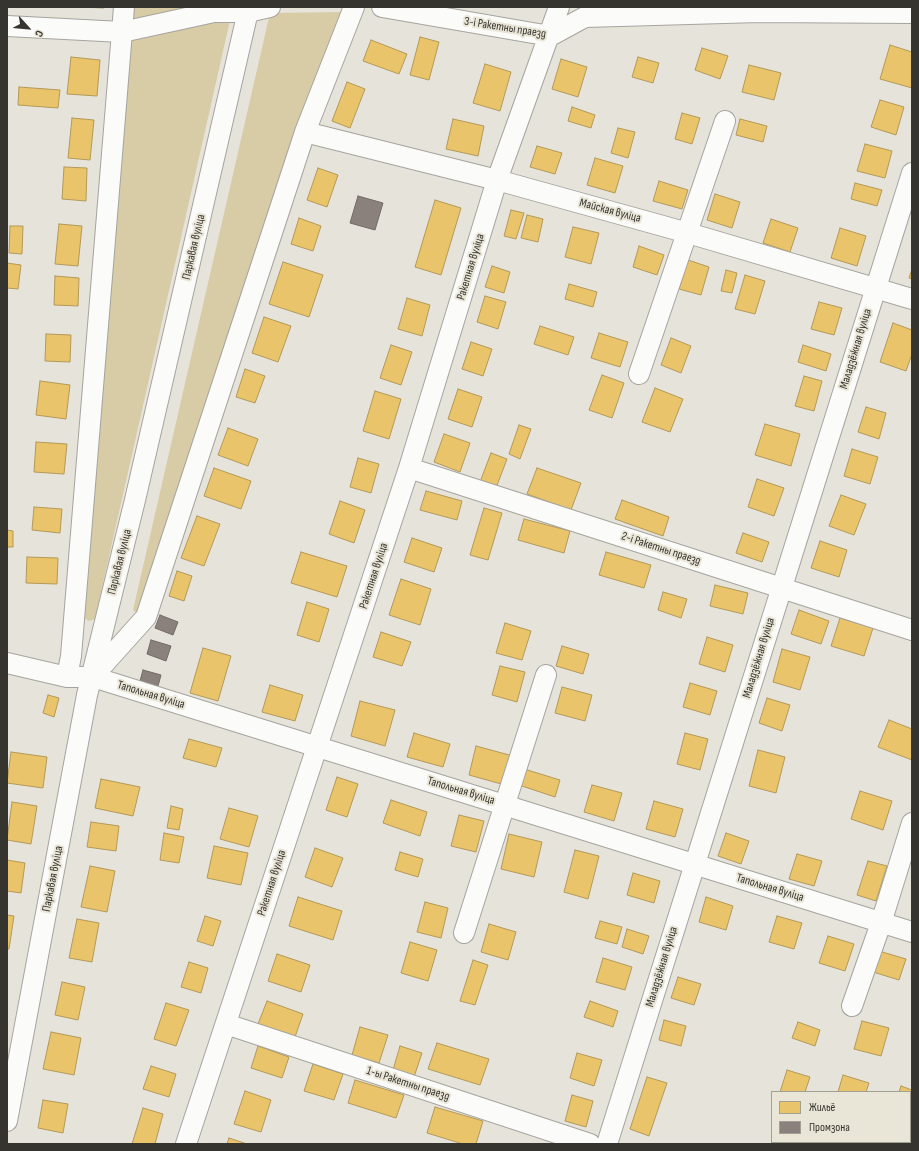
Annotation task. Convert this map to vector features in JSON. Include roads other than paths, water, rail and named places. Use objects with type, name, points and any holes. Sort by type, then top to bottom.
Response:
[{"type":"street","points":[[67,677],[75,602],[124,7]]},
{"type":"street","points":[[7,26],[122,32],[214,12],[270,7]]},
{"type":"street","points":[[93,677],[146,617],[306,132],[354,7]]},
{"type":"street","name":"3-і Ракетны праезд","points":[[382,7],[550,36],[585,17],[759,12],[912,13]]},
{"type":"street","name":"Ракетная вуліца","points":[[186,1144],[409,468],[497,180],[550,36],[559,7]]},
{"type":"street","name":"Паркавая вуліца","points":[[7,1121],[86,702],[248,10]]},
{"type":"street","points":[[638,374],[688,233],[725,121]]},
{"type":"street","name":"Майская вуліца","points":[[306,132],[497,180],[688,233],[912,299]]},
{"type":"street","name":"Маладзёжная вуліца","points":[[607,1144],[912,172]]},
{"type":"street","name":"2-і Ракетны праезд","points":[[409,468],[912,630]]},
{"type":"street","name":"Тапольная вуліца","points":[[7,663],[67,677],[93,677],[912,932]]},
{"type":"street","points":[[464,933],[503,805],[546,675]]},
{"type":"street","points":[[852,1006],[882,923],[912,823]]},
{"type":"street","name":"1-ы Ракетны праезд","points":[[226,1024],[590,1144]]}]
